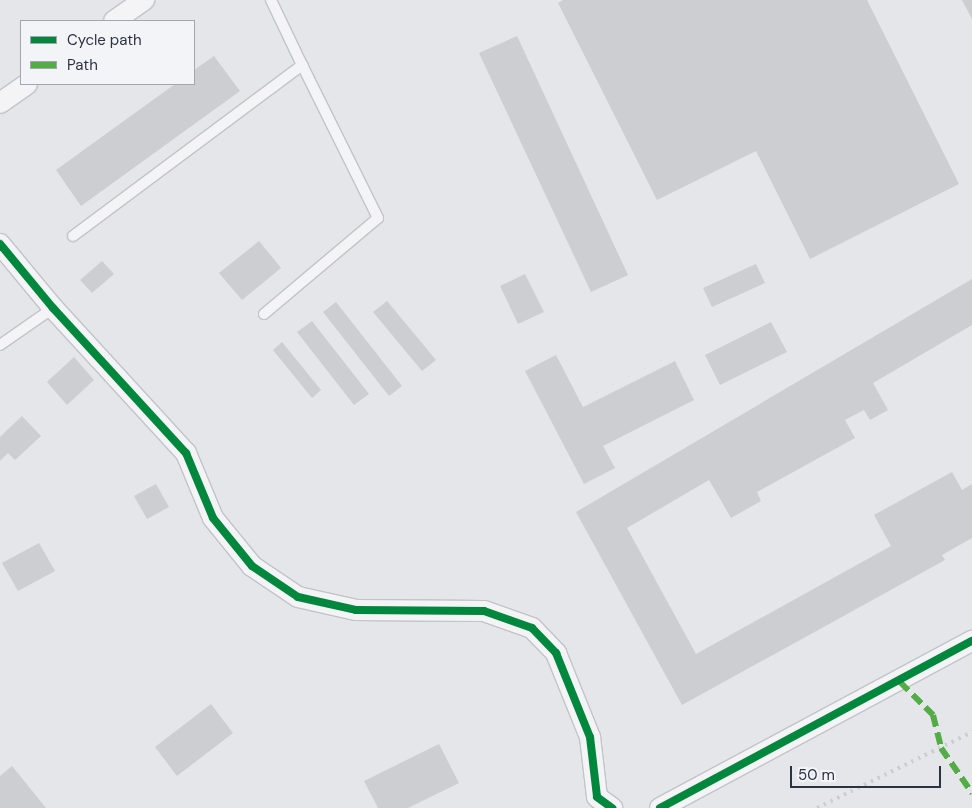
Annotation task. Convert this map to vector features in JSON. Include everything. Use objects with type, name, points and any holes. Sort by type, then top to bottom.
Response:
[{"type":"street","points":[[115,20],[144,0]]},
{"type":"street","points":[[0,103],[26,85]]},
{"type":"street","points":[[0,244],[53,308],[186,453],[213,518],[252,566],[298,598],[356,610],[484,611],[532,628],[556,653],[590,737],[597,797],[612,808]]},
{"type":"street","points":[[660,808],[972,641]]},
{"type":"lane","points":[[264,314],[378,218],[271,0]]},
{"type":"lane","points":[[73,236],[302,65]]},
{"type":"lane","points":[[0,345],[53,308]]},
{"type":"building","points":[[563,0],[867,0],[959,184],[810,259],[756,151],[657,200],[558,3]]},
{"type":"building","points":[[962,0],[972,0],[972,19]]},
{"type":"building","points":[[517,36],[628,275],[591,292],[479,53]]},
{"type":"building","points":[[214,56],[240,91],[81,206],[56,170],[174,85],[195,85],[195,69]]},
{"type":"building","points":[[259,241],[281,268],[242,300],[219,273]]},
{"type":"building","points":[[102,261],[114,274],[92,293],[80,280]]},
{"type":"building","points":[[756,264],[765,283],[712,307],[703,288]]},
{"type":"building","points":[[525,274],[544,312],[518,324],[500,286]]},
{"type":"building","points":[[972,279],[972,325],[873,383],[888,410],[870,420],[864,410],[845,420],[855,438],[757,492],[761,501],[731,518],[709,480],[627,528],[696,654],[891,546],[874,515],[952,472],[962,490],[972,484],[972,538],[942,555],[945,560],[682,705],[576,512]]},
{"type":"building","points":[[387,301],[436,360],[422,371],[373,312]]},
{"type":"building","points":[[336,302],[402,386],[389,396],[323,312]]},
{"type":"building","points":[[312,321],[369,394],[354,405],[297,332]]},
{"type":"building","points":[[771,322],[787,352],[720,385],[705,355]]},
{"type":"building","points":[[282,342],[321,390],[312,398],[273,350]]},
{"type":"building","points":[[556,355],[583,407],[675,361],[694,400],[603,446],[615,468],[584,484],[525,371]]},
{"type":"building","points":[[74,357],[94,380],[67,405],[47,382]]},
{"type":"building","points":[[22,416],[41,436],[15,460],[8,453],[0,461],[0,437]]},
{"type":"building","points":[[156,484],[169,507],[147,519],[134,496]]},
{"type":"building","points":[[39,543],[55,571],[18,591],[2,563]]},
{"type":"building","points":[[211,704],[233,733],[177,776],[155,747]]},
{"type":"building","points":[[439,744],[459,783],[408,808],[378,808],[364,781]]},
{"type":"building","points":[[12,766],[46,808],[0,808],[0,776]]},
{"type":"railway","points":[[817,808],[972,732]]},
{"type":"marked path","points":[[900,682],[933,715],[941,748],[972,793]]},
{"type":"cycle path","points":[[0,244],[53,308],[186,453],[213,518],[252,566],[298,597],[356,610],[484,611],[532,628],[556,653],[590,737],[597,797],[612,808]]},
{"type":"cycle path","points":[[660,808],[972,641]]}]
